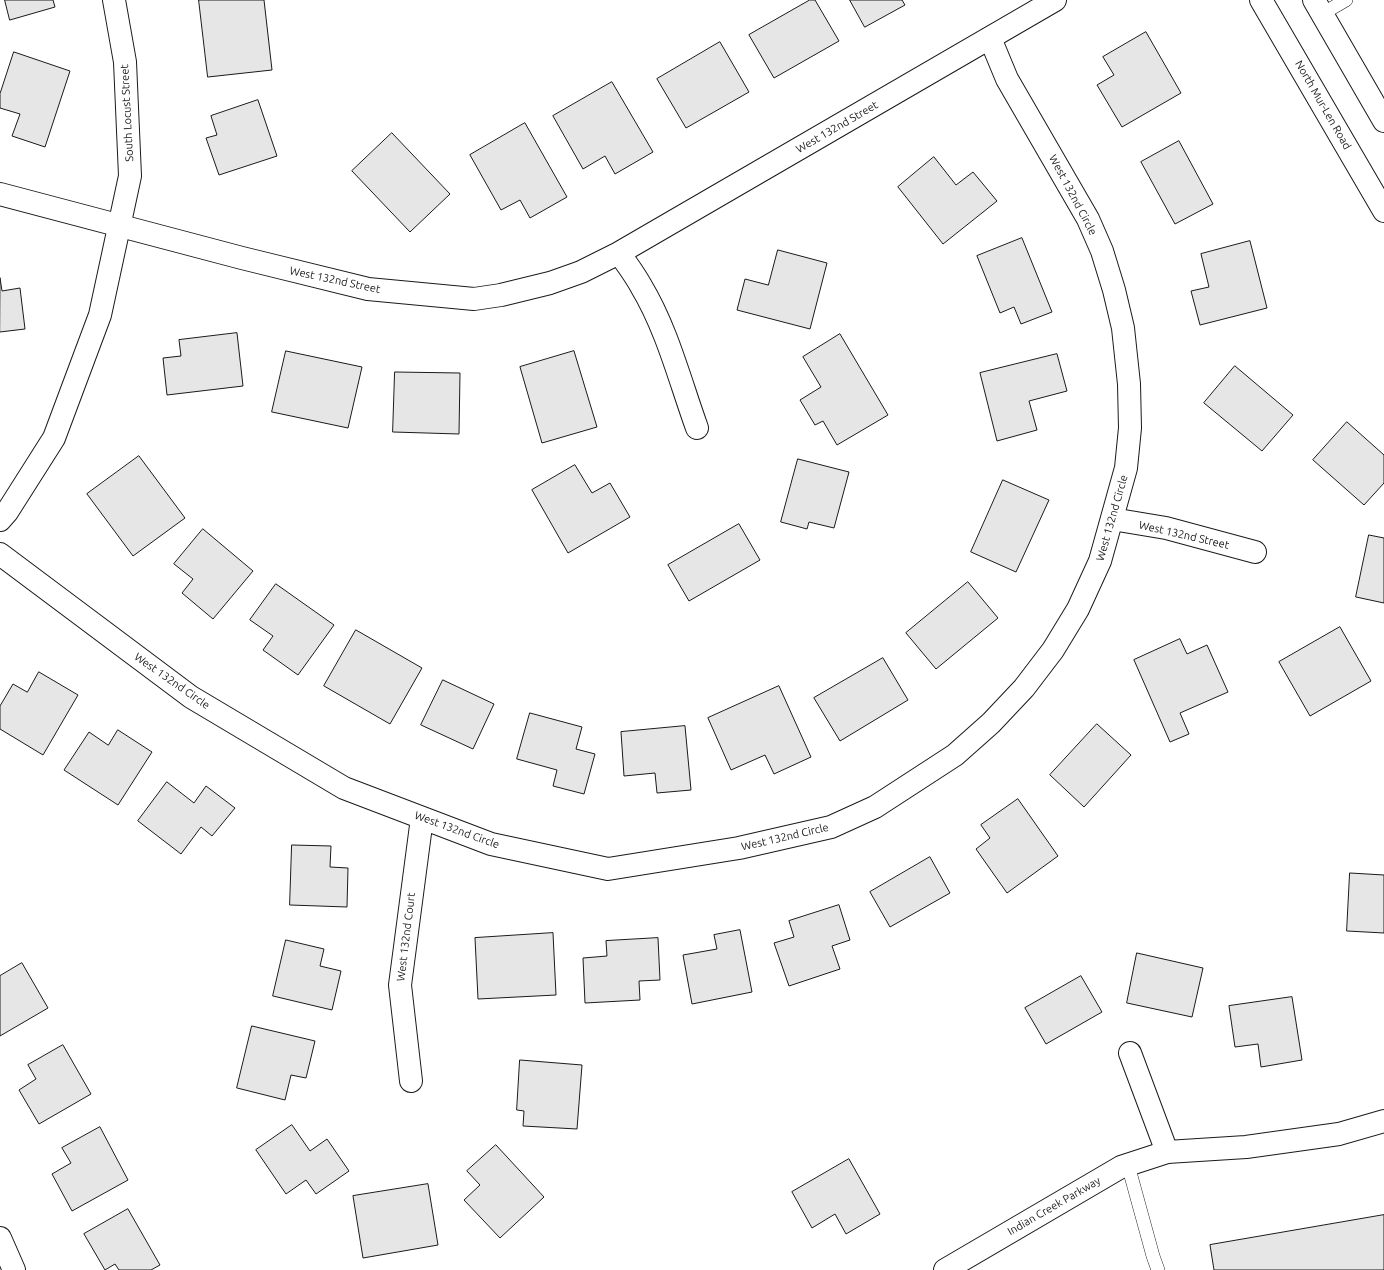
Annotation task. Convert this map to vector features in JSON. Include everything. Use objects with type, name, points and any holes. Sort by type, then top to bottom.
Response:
[{"type":"street","name":"South Locust Street","points":[[114,0],[125,62],[130,176],[119,226]]},
{"type":"street","name":"West 132nd Street","points":[[0,194],[242,258],[368,289],[474,298],[501,295],[550,283],[581,272],[619,253],[1055,0]]},
{"type":"street","name":"North Mur-Len Road","points":[[1261,0],[1384,211]]},
{"type":"street","points":[[1318,7],[1384,121]]},
{"type":"street","name":"West 132nd Circle","points":[[0,554],[192,697],[344,788],[491,844],[608,869],[739,848],[831,827],[875,807],[955,755],[991,723],[1024,688],[1053,650],[1078,609],[1100,561],[1126,468],[1130,428],[1129,384],[1123,328],[1114,290],[1102,251],[1088,219],[1007,79],[990,38]]},
{"type":"street","points":[[0,520],[7,512],[54,438],[100,315],[119,226]]},
{"type":"street","points":[[619,253],[641,286],[654,310],[697,428]]},
{"type":"street","name":"West 132nd Street","points":[[1112,519],[1166,528],[1255,552]]},
{"type":"street","name":"West 132nd Court","points":[[411,1081],[400,985],[422,818]]},
{"type":"street","points":[[1130,1053],[1168,1152]]},
{"type":"street","name":"Indian Creek Parkway","points":[[945,1270],[1121,1167],[1168,1152],[1246,1147],[1332,1135],[1384,1121]]},
{"type":"street","points":[[0,1238],[14,1270]]},
{"type":"lane","points":[[1318,7],[1346,0]]},
{"type":"lane","points":[[1128,1165],[1158,1270]]},
{"type":"building","points":[[5,0],[53,0],[55,7],[10,20]]},
{"type":"building","points":[[199,0],[264,0],[272,70],[208,77]]},
{"type":"building","points":[[810,0],[815,0],[839,41],[774,78],[749,35]]},
{"type":"building","points":[[850,0],[902,0],[905,5],[865,27]]},
{"type":"building","points":[[1146,32],[1181,93],[1122,127],[1097,85],[1114,75],[1103,57]]},
{"type":"building","points":[[720,42],[749,92],[686,128],[657,79]]},
{"type":"building","points":[[14,52],[70,71],[45,147],[12,136],[20,114],[0,108],[0,94]]},
{"type":"building","points":[[612,82],[653,152],[615,174],[605,156],[583,169],[553,116]]},
{"type":"building","points":[[258,100],[277,156],[219,175],[206,138],[217,135],[211,116]]},
{"type":"building","points":[[525,123],[567,197],[530,218],[520,200],[501,210],[470,155]]},
{"type":"building","points":[[392,133],[450,194],[410,232],[352,171]]},
{"type":"building","points":[[1179,141],[1213,204],[1175,224],[1141,162]]},
{"type":"building","points":[[934,157],[956,185],[973,172],[997,201],[943,244],[898,187]]},
{"type":"building","points":[[1022,238],[1052,312],[1021,324],[1014,307],[1000,313],[977,256]]},
{"type":"building","points":[[1250,241],[1267,308],[1200,325],[1191,291],[1209,287],[1201,254]]},
{"type":"building","points":[[778,250],[827,263],[810,329],[737,310],[745,279],[768,285]]},
{"type":"building","points":[[0,278],[2,291],[20,288],[25,329],[0,332]]},
{"type":"building","points":[[237,333],[243,386],[167,395],[163,358],[181,356],[179,340]]},
{"type":"building","points":[[840,334],[888,415],[837,445],[823,421],[815,425],[800,400],[821,387],[803,357]]},
{"type":"building","points":[[286,351],[362,367],[348,428],[272,412]]},
{"type":"building","points":[[574,351],[597,427],[542,443],[520,367]]},
{"type":"building","points":[[1057,354],[1067,391],[1029,401],[1037,430],[997,441],[980,373]]},
{"type":"building","points":[[1235,366],[1293,415],[1262,451],[1204,403]]},
{"type":"building","points":[[395,372],[460,373],[459,434],[393,432]]},
{"type":"building","points":[[1347,422],[1384,455],[1384,483],[1364,505],[1313,460]]},
{"type":"building","points":[[139,456],[185,518],[133,556],[87,494]]},
{"type":"building","points":[[798,459],[849,472],[834,528],[809,522],[807,529],[781,522]]},
{"type":"building","points":[[575,465],[592,493],[610,483],[630,517],[568,553],[532,490]]},
{"type":"building","points":[[1003,480],[1049,500],[1016,572],[971,552]]},
{"type":"building","points":[[739,524],[760,560],[689,601],[668,565]]},
{"type":"building","points":[[203,529],[253,571],[213,619],[182,593],[193,579],[174,564]]},
{"type":"building","points":[[1369,535],[1384,538],[1384,603],[1356,597]]},
{"type":"building","points":[[968,582],[998,618],[936,669],[906,633]]},
{"type":"building","points":[[276,584],[334,625],[298,675],[263,650],[273,636],[250,620]]},
{"type":"building","points":[[1340,627],[1371,681],[1310,716],[1279,662]]},
{"type":"building","points":[[356,630],[422,668],[390,724],[324,686]]},
{"type":"building","points":[[1180,639],[1187,654],[1207,645],[1228,692],[1180,713],[1189,734],[1170,742],[1134,660]]},
{"type":"building","points":[[883,658],[908,700],[840,741],[814,698]]},
{"type":"building","points":[[39,672],[78,695],[43,755],[0,729],[0,706],[13,684],[27,692]]},
{"type":"building","points":[[443,680],[494,704],[473,749],[421,725]]},
{"type":"building","points":[[779,686],[811,757],[774,774],[765,755],[731,770],[708,718]]},
{"type":"building","points":[[530,713],[582,727],[576,749],[595,754],[584,794],[553,786],[557,770],[517,759]]},
{"type":"building","points":[[1097,724],[1131,755],[1084,807],[1050,775]]},
{"type":"building","points":[[685,726],[691,790],[657,793],[655,773],[624,776],[621,732]]},
{"type":"building","points":[[118,730],[152,752],[118,805],[64,770],[89,732],[108,745]]},
{"type":"building","points":[[167,782],[194,803],[206,786],[235,808],[212,836],[201,827],[181,854],[138,821]]},
{"type":"building","points":[[1018,799],[1058,856],[1007,893],[976,849],[990,838],[981,825]]},
{"type":"building","points":[[292,845],[331,846],[330,867],[348,868],[347,907],[290,905]]},
{"type":"building","points":[[930,857],[950,893],[890,927],[870,892]]},
{"type":"building","points":[[1350,873],[1384,875],[1384,933],[1347,931]]},
{"type":"building","points":[[839,905],[850,940],[832,946],[840,969],[789,986],[774,943],[794,937],[789,921]]},
{"type":"building","points":[[740,930],[752,992],[692,1004],[683,955],[717,949],[714,935]]},
{"type":"building","points":[[553,933],[556,995],[478,999],[475,938]]},
{"type":"building","points":[[658,938],[660,980],[639,981],[640,1000],[585,1003],[583,958],[607,956],[606,941]]},
{"type":"building","points":[[286,940],[324,949],[320,966],[341,971],[332,1010],[273,996]]},
{"type":"building","points":[[1137,953],[1203,968],[1192,1017],[1127,1003]]},
{"type":"building","points":[[22,963],[48,1008],[0,1036],[0,976]]},
{"type":"building","points":[[1081,976],[1102,1012],[1046,1044],[1025,1008]]},
{"type":"building","points":[[1292,997],[1302,1060],[1261,1067],[1258,1044],[1235,1047],[1229,1006]]},
{"type":"building","points":[[252,1026],[315,1041],[306,1078],[291,1075],[285,1100],[237,1088]]},
{"type":"building","points":[[63,1045],[91,1094],[39,1124],[19,1090],[36,1079],[28,1065]]},
{"type":"building","points":[[520,1060],[582,1065],[577,1129],[523,1126],[524,1111],[517,1110]]},
{"type":"building","points":[[292,1125],[310,1151],[327,1139],[349,1171],[316,1194],[306,1180],[286,1194],[256,1150]]},
{"type":"building","points":[[100,1127],[128,1180],[72,1211],[52,1174],[71,1163],[62,1148]]},
{"type":"building","points":[[496,1145],[544,1197],[500,1238],[464,1200],[480,1185],[467,1171]]},
{"type":"building","points":[[849,1159],[880,1214],[846,1234],[835,1214],[812,1228],[792,1192]]},
{"type":"building","points":[[428,1184],[438,1245],[363,1258],[353,1196]]},
{"type":"building","points":[[128,1209],[160,1265],[151,1270],[119,1270],[115,1264],[105,1270],[84,1234]]},
{"type":"building","points":[[1384,1215],[1384,1270],[1214,1270],[1210,1245]]}]
